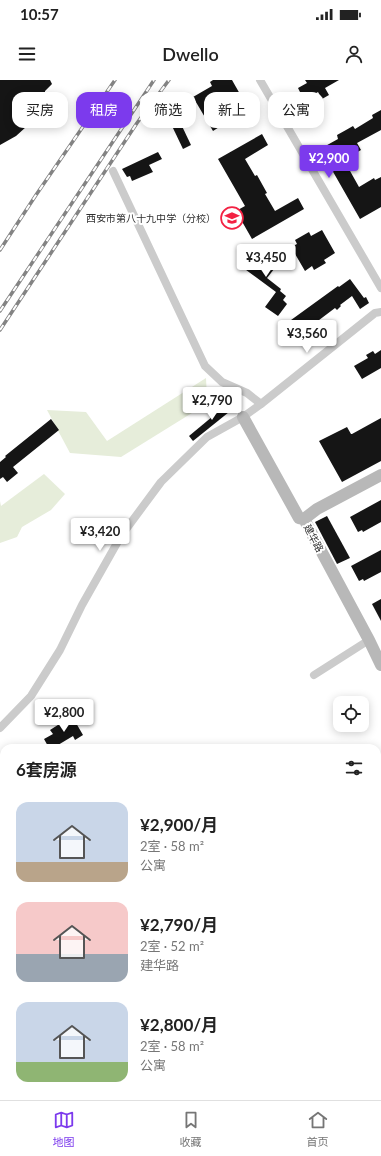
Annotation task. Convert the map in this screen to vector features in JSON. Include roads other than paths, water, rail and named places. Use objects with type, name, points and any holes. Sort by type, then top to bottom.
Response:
[{"type":"street","points":[[260,80],[381,288]]},
{"type":"street","points":[[113,171],[205,366],[222,382],[247,393],[261,404]]},
{"type":"street","points":[[0,728],[31,696],[60,650],[82,604],[121,536],[161,482],[207,437],[243,417],[375,314],[381,312]]},
{"type":"street","name":"建华路","points":[[243,417],[299,518],[304,519],[381,664]]},
{"type":"street","points":[[304,519],[317,509],[381,475]]},
{"type":"street","points":[[314,675],[369,640]]},
{"type":"railway","points":[[0,250],[115,80]]},
{"type":"railway","points":[[0,311],[154,80]]},
{"type":"railway","points":[[0,330],[137,123],[169,80]]},
{"type":"place","name":"西安市第八十九中学（分校）","points":[[232,218]]}]
